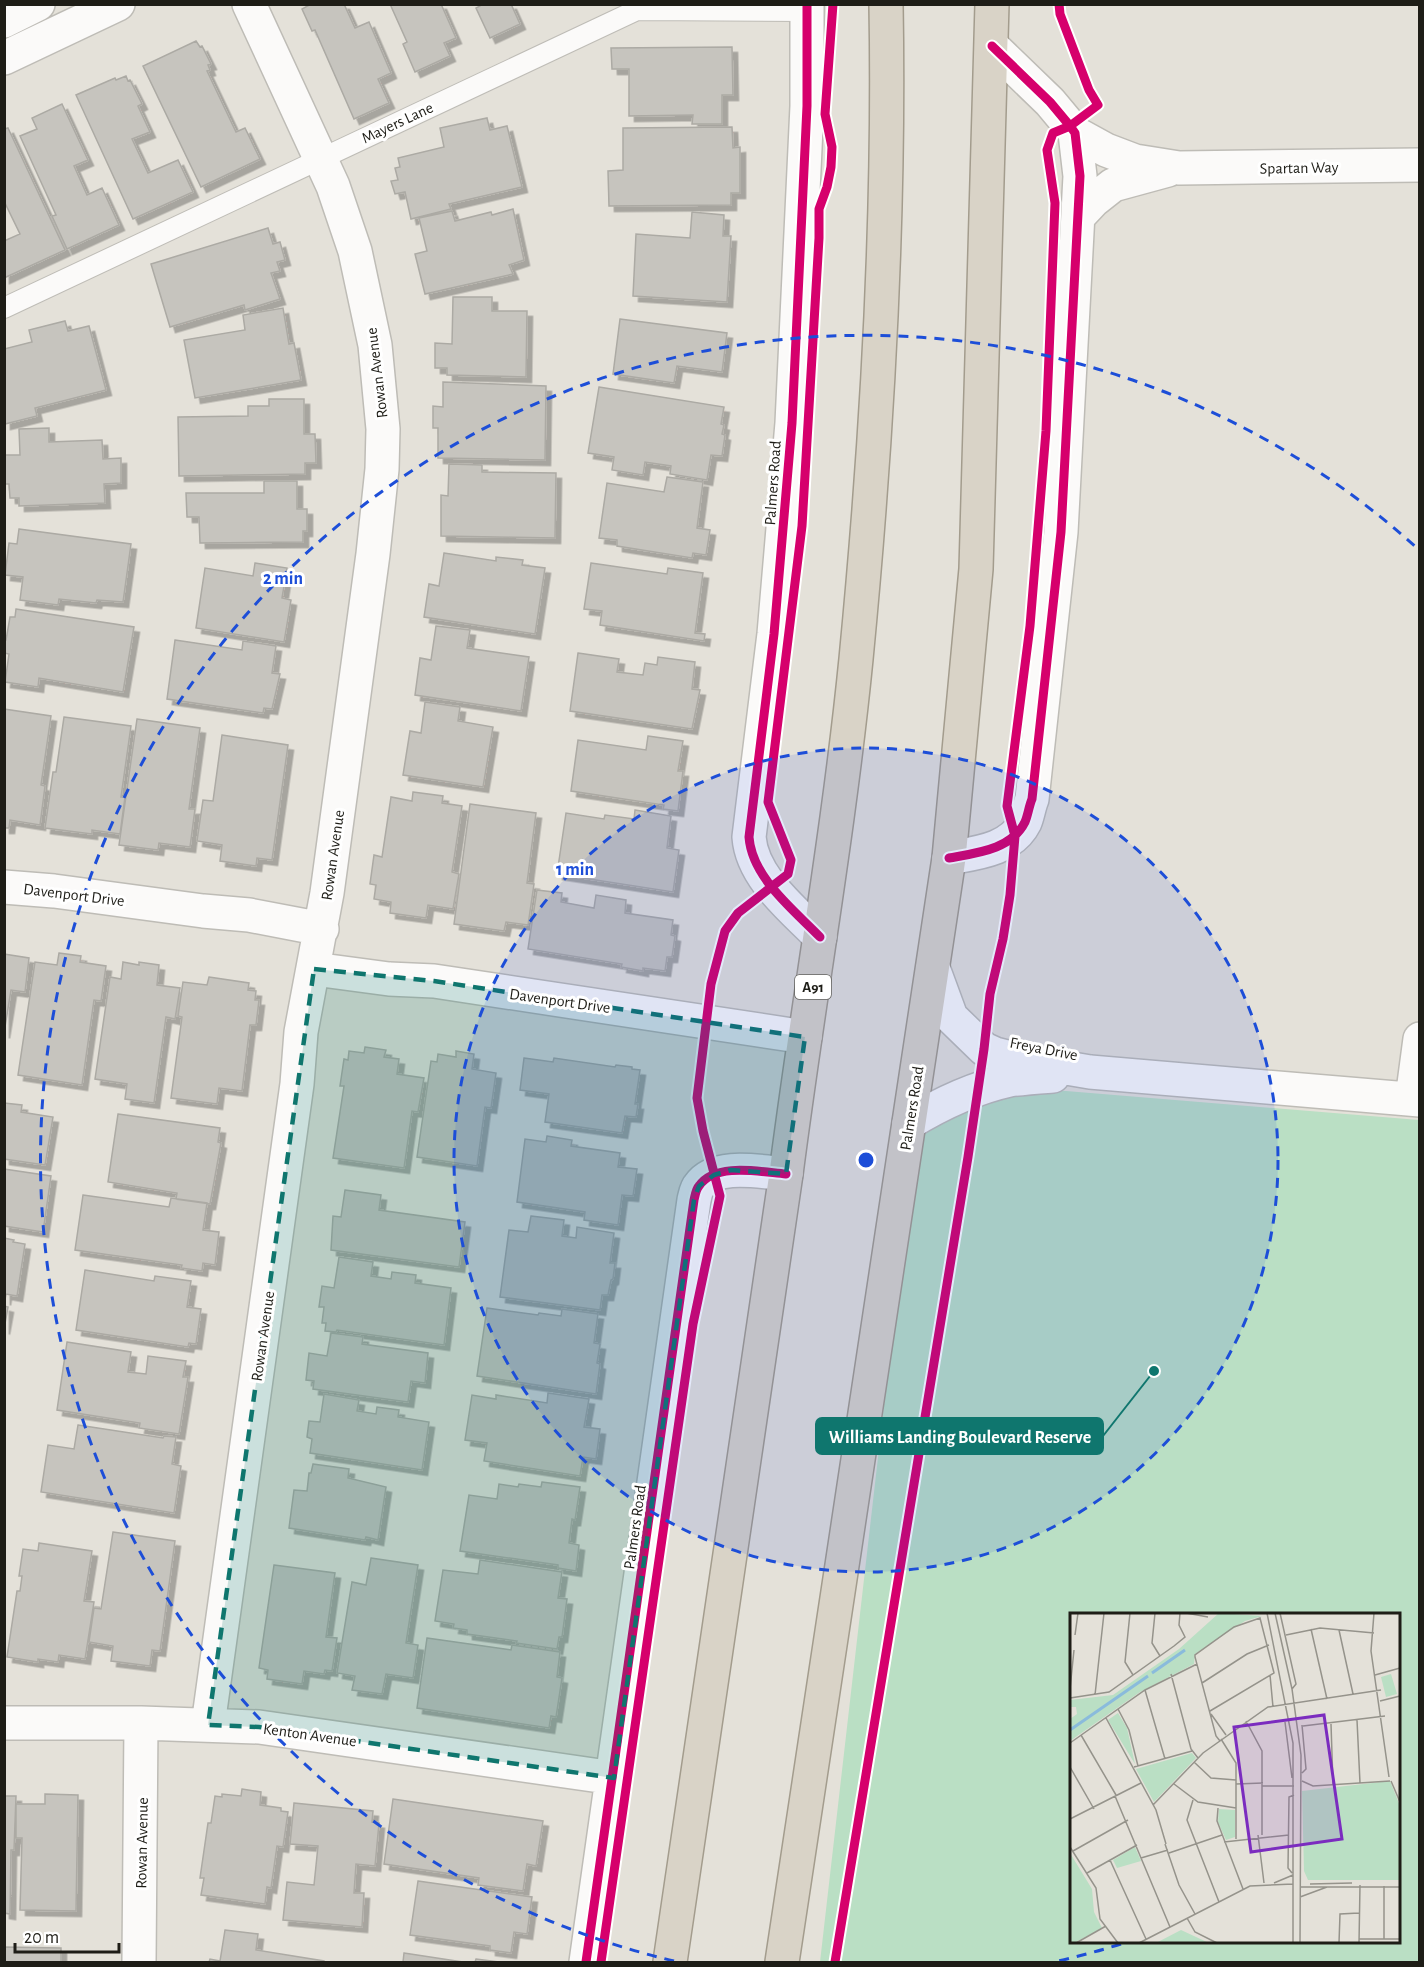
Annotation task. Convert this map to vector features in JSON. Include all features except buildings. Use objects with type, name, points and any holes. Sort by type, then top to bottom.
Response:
[{"type":"highway","name":"A91","points":[[670,1962],[820,937],[856,660],[879,377],[887,168],[886,4]]},
{"type":"highway","name":"Palmers Road","points":[[782,1962],[949,858],[976,569],[992,4]]},
{"type":"street","points":[[4,21],[38,4]]},
{"type":"street","points":[[4,58],[118,4]]},
{"type":"street","name":"Rowan Avenue","points":[[208,1725],[297,1084],[301,1032],[321,929],[373,554],[382,469],[383,429],[376,356],[366,297],[347,225],[321,159],[249,4]]},
{"type":"street","name":"Palmers Road","points":[[807,8],[805,141],[792,423],[774,634],[749,837],[755,861],[772,886],[820,937]]},
{"type":"street","points":[[949,858],[987,851],[1015,836],[1025,822],[1032,799],[1061,532],[1078,217],[1080,176],[1075,133],[1050,102],[992,46]]},
{"type":"street","name":"Spartan Way","points":[[1075,133],[1106,150],[1135,161],[1179,168],[1419,165]]},
{"type":"street","name":"Spartan Way","points":[[1078,217],[1113,185],[1179,168]]},
{"type":"street","name":"Davenport Drive","points":[[4,887],[249,915],[321,929]]},
{"type":"street","name":"Freya Drive","points":[[933,968],[951,1017],[984,1048],[995,1054],[1090,1072],[1416,1099]]},
{"type":"street","name":"Davenport Drive","points":[[314,969],[389,979],[434,981],[805,1037]]},
{"type":"street","points":[[1416,1099],[1419,1039]]},
{"type":"street","name":"Freya Drive","points":[[909,1123],[940,1104],[1010,1080],[1090,1072]]},
{"type":"street","name":"Palmers Road","points":[[586,1962],[614,1778],[694,1200],[699,1186],[714,1174],[731,1170],[786,1174]]},
{"type":"street","name":"Kenton Avenue","points":[[4,1723],[141,1723],[259,1727],[614,1778]]},
{"type":"street","name":"Rowan Avenue","points":[[139,1962],[141,1723]]},
{"type":"lane","name":"Mayers Lane","points":[[4,308],[636,10],[807,8]]},
{"type":"highlighted area","points":[[314,969],[434,981],[805,1037],[786,1174],[731,1170],[714,1175],[699,1186],[694,1200],[614,1778],[259,1727],[208,1725]]},
{"type":"green space","points":[[1026,1090],[1066,1091],[1419,1120],[1419,1962],[820,1962],[916,1127]]},
{"type":"cycle path","points":[[807,4],[807,106],[792,423],[774,634],[749,837],[752,852],[766,880],[820,937]]},
{"type":"cycle path","points":[[601,1962],[693,1324],[720,1196],[697,1098],[711,984],[725,931],[738,913],[788,874],[791,860],[768,802],[802,526],[819,209],[831,167],[832,147],[825,114],[833,4]]},
{"type":"cycle path","points":[[835,1962],[968,1157],[990,994],[1003,939],[1010,895],[1015,836],[1007,806],[1030,626],[1046,431],[1055,203],[1047,150],[1053,133],[1070,126],[1098,105],[1089,90],[1060,14],[1059,4]]},
{"type":"cycle path","points":[[949,858],[992,849],[1011,839],[1025,822],[1032,799],[1061,532],[1080,176],[1075,133],[1050,102],[992,46]]},
{"type":"cycle path","points":[[586,1962],[695,1195],[698,1187],[706,1179],[727,1171],[786,1174]]},
{"type":"place","name":"Williams Landing Boulevard Reserve","points":[[1154,1371]]}]
